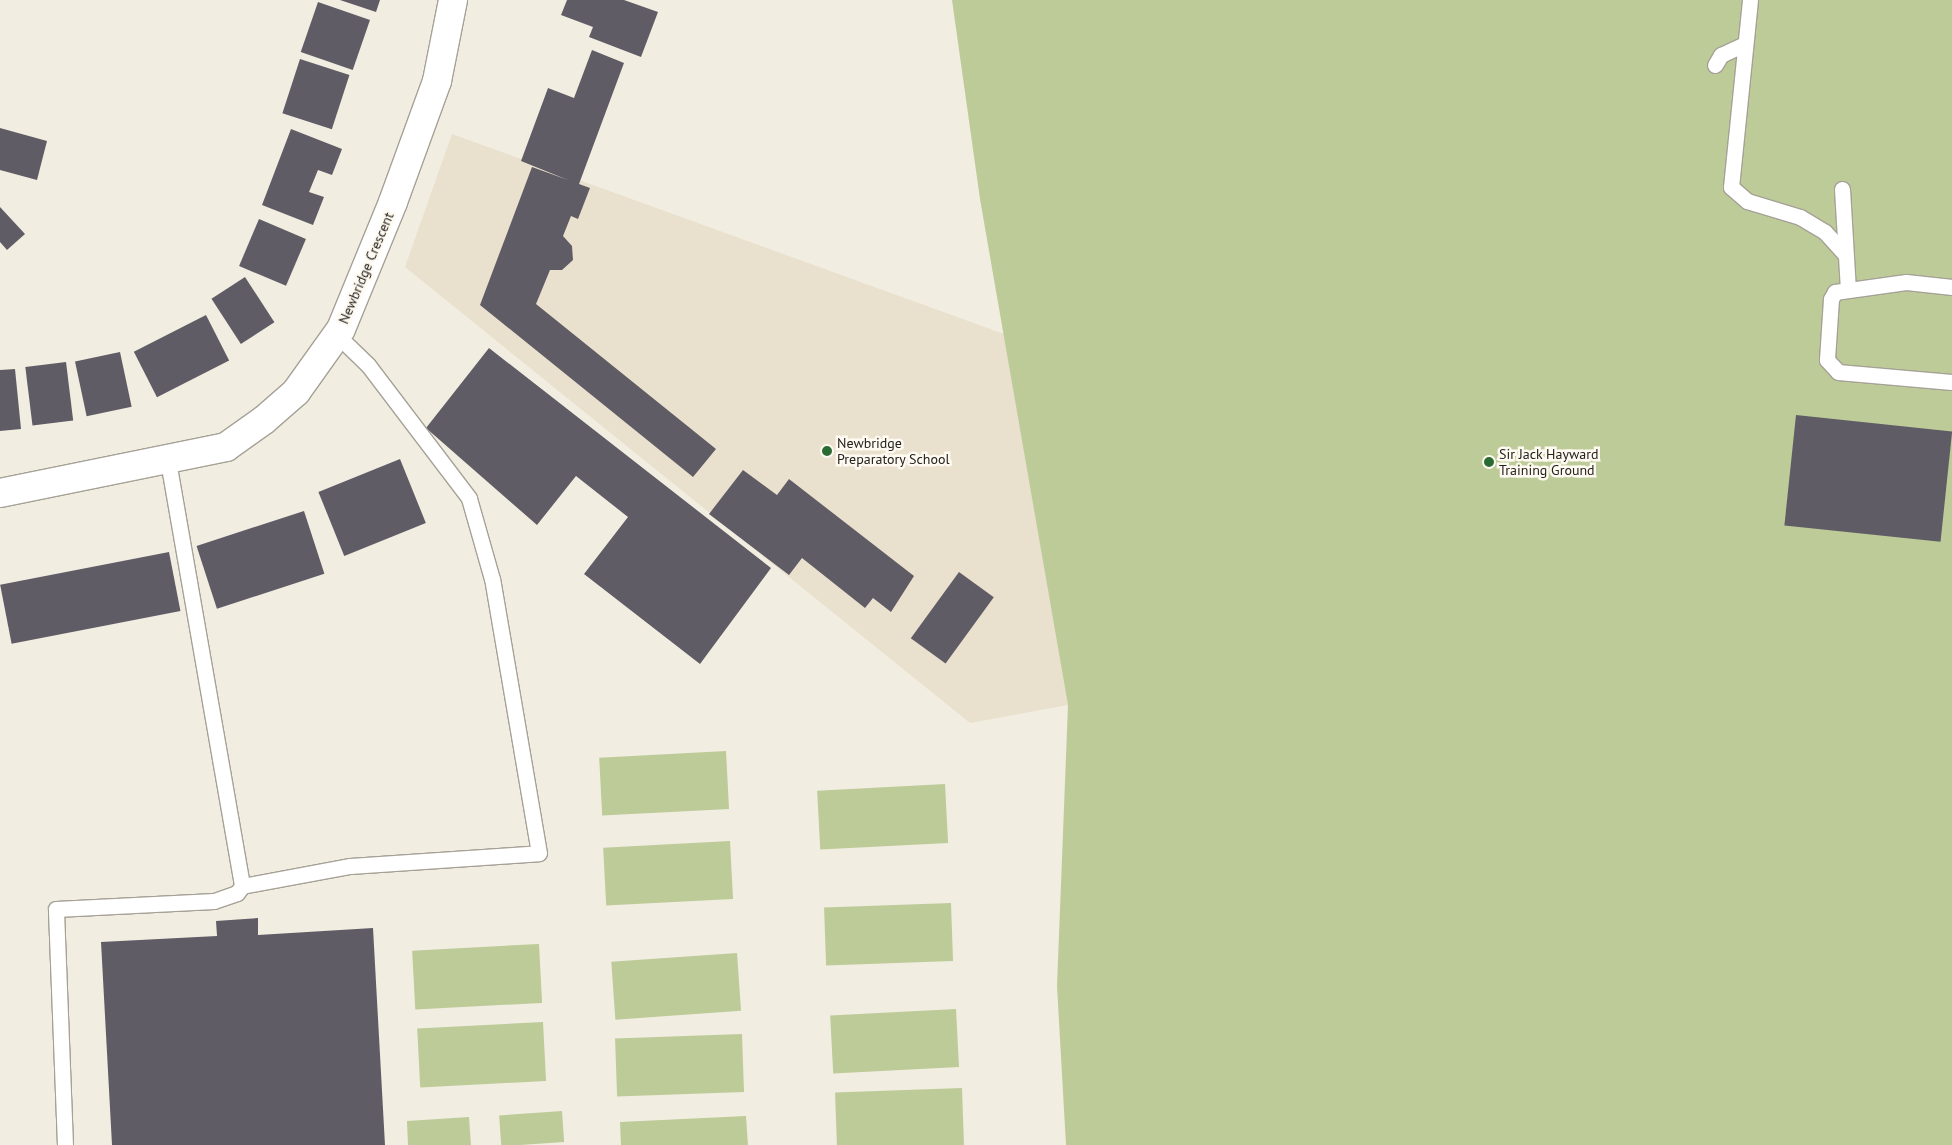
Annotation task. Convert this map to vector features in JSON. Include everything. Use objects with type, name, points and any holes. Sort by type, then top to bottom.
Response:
[{"type":"street","name":"Newbridge Crescent","points":[[0,493],[168,461],[226,447],[264,420],[296,392],[337,334],[393,202],[436,81],[453,0]]},
{"type":"lane","points":[[1750,0],[1731,187],[1747,201],[1800,217],[1825,232],[1845,254]]},
{"type":"lane","points":[[1715,65],[1721,55],[1745,44]]},
{"type":"lane","points":[[1842,189],[1848,289]]},
{"type":"lane","points":[[1952,287],[1906,282],[1835,292],[1831,299],[1827,360],[1832,368],[1952,382]]},
{"type":"lane","points":[[65,1145],[56,908],[214,902],[237,893],[242,886],[350,866],[540,853],[492,579],[469,498],[368,365],[337,334]]},
{"type":"lane","points":[[168,461],[242,886]]},
{"type":"shaded area","name":"Newbridge Preparatory School","points":[[452,134],[1004,334],[1068,705],[970,723],[405,267]]},
{"type":"green space","name":"Sir Jack Hayward Training Ground","points":[[952,0],[1952,0],[1952,1145],[1066,1145],[1057,986],[1068,705],[980,199]]},
{"type":"green space","points":[[726,751],[729,809],[602,816],[599,758]]},
{"type":"green space","points":[[945,784],[948,843],[820,850],[817,791]]},
{"type":"green space","points":[[730,841],[733,899],[606,906],[603,848]]},
{"type":"green space","points":[[951,903],[953,961],[826,965],[824,907]]},
{"type":"green space","points":[[539,944],[542,1003],[415,1010],[412,951]]},
{"type":"green space","points":[[737,953],[741,1011],[615,1020],[611,962]]},
{"type":"green space","points":[[956,1009],[959,1067],[833,1074],[830,1016]]},
{"type":"green space","points":[[543,1022],[546,1081],[420,1088],[417,1029]]},
{"type":"green space","points":[[742,1034],[744,1092],[617,1096],[615,1038]]},
{"type":"green space","points":[[962,1088],[964,1145],[837,1145],[835,1092]]},
{"type":"green space","points":[[562,1111],[564,1142],[501,1145],[499,1115]]},
{"type":"green space","points":[[746,1116],[748,1145],[621,1145],[620,1122]]},
{"type":"green space","points":[[469,1117],[471,1145],[408,1145],[407,1121]]},
{"type":"building","points":[[340,0],[380,0],[376,12]]},
{"type":"building","points":[[567,0],[624,0],[658,12],[641,57],[589,37],[593,27],[561,15]]},
{"type":"building","points":[[318,2],[370,20],[353,70],[301,52]]},
{"type":"building","points":[[592,50],[624,63],[579,184],[590,188],[578,219],[571,216],[563,236],[572,246],[573,260],[562,270],[550,270],[536,304],[716,449],[693,477],[480,305],[532,167],[568,180],[521,161],[548,88],[574,98]]},
{"type":"building","points":[[300,59],[349,75],[332,129],[282,113]]},
{"type":"building","points":[[0,128],[47,141],[37,180],[0,170]]},
{"type":"building","points":[[291,129],[342,149],[332,175],[318,170],[309,192],[324,197],[313,225],[262,205]]},
{"type":"building","points":[[0,207],[25,234],[7,250],[0,242]]},
{"type":"building","points":[[259,219],[306,239],[286,286],[239,266]]},
{"type":"building","points":[[245,277],[274,322],[241,344],[211,299]]},
{"type":"building","points":[[206,315],[229,360],[157,397],[134,352]]},
{"type":"building","points":[[489,348],[771,568],[700,664],[584,574],[628,517],[576,476],[537,525],[426,428]]},
{"type":"building","points":[[120,352],[132,407],[87,416],[75,362]]},
{"type":"building","points":[[66,362],[73,421],[32,426],[25,367]]},
{"type":"building","points":[[15,369],[21,429],[0,431],[0,370]]},
{"type":"building","points":[[1796,415],[1952,431],[1941,542],[1784,525]]},
{"type":"building","points":[[400,459],[426,523],[344,556],[318,492]]},
{"type":"building","points":[[743,470],[777,495],[789,479],[914,576],[891,612],[873,598],[865,608],[802,558],[789,575],[709,514]]},
{"type":"building","points":[[304,511],[324,574],[217,609],[197,546]]},
{"type":"building","points":[[169,552],[180,611],[12,644],[0,585]]},
{"type":"building","points":[[959,572],[994,597],[946,664],[911,638]]},
{"type":"building","points":[[258,918],[258,935],[373,928],[385,1145],[112,1145],[101,942],[217,936],[216,921]]},
{"type":"place","name":"Newbridge Preparatory School","points":[[827,451]]},
{"type":"place","name":"Sir Jack Hayward Training Ground","points":[[1489,462]]}]
